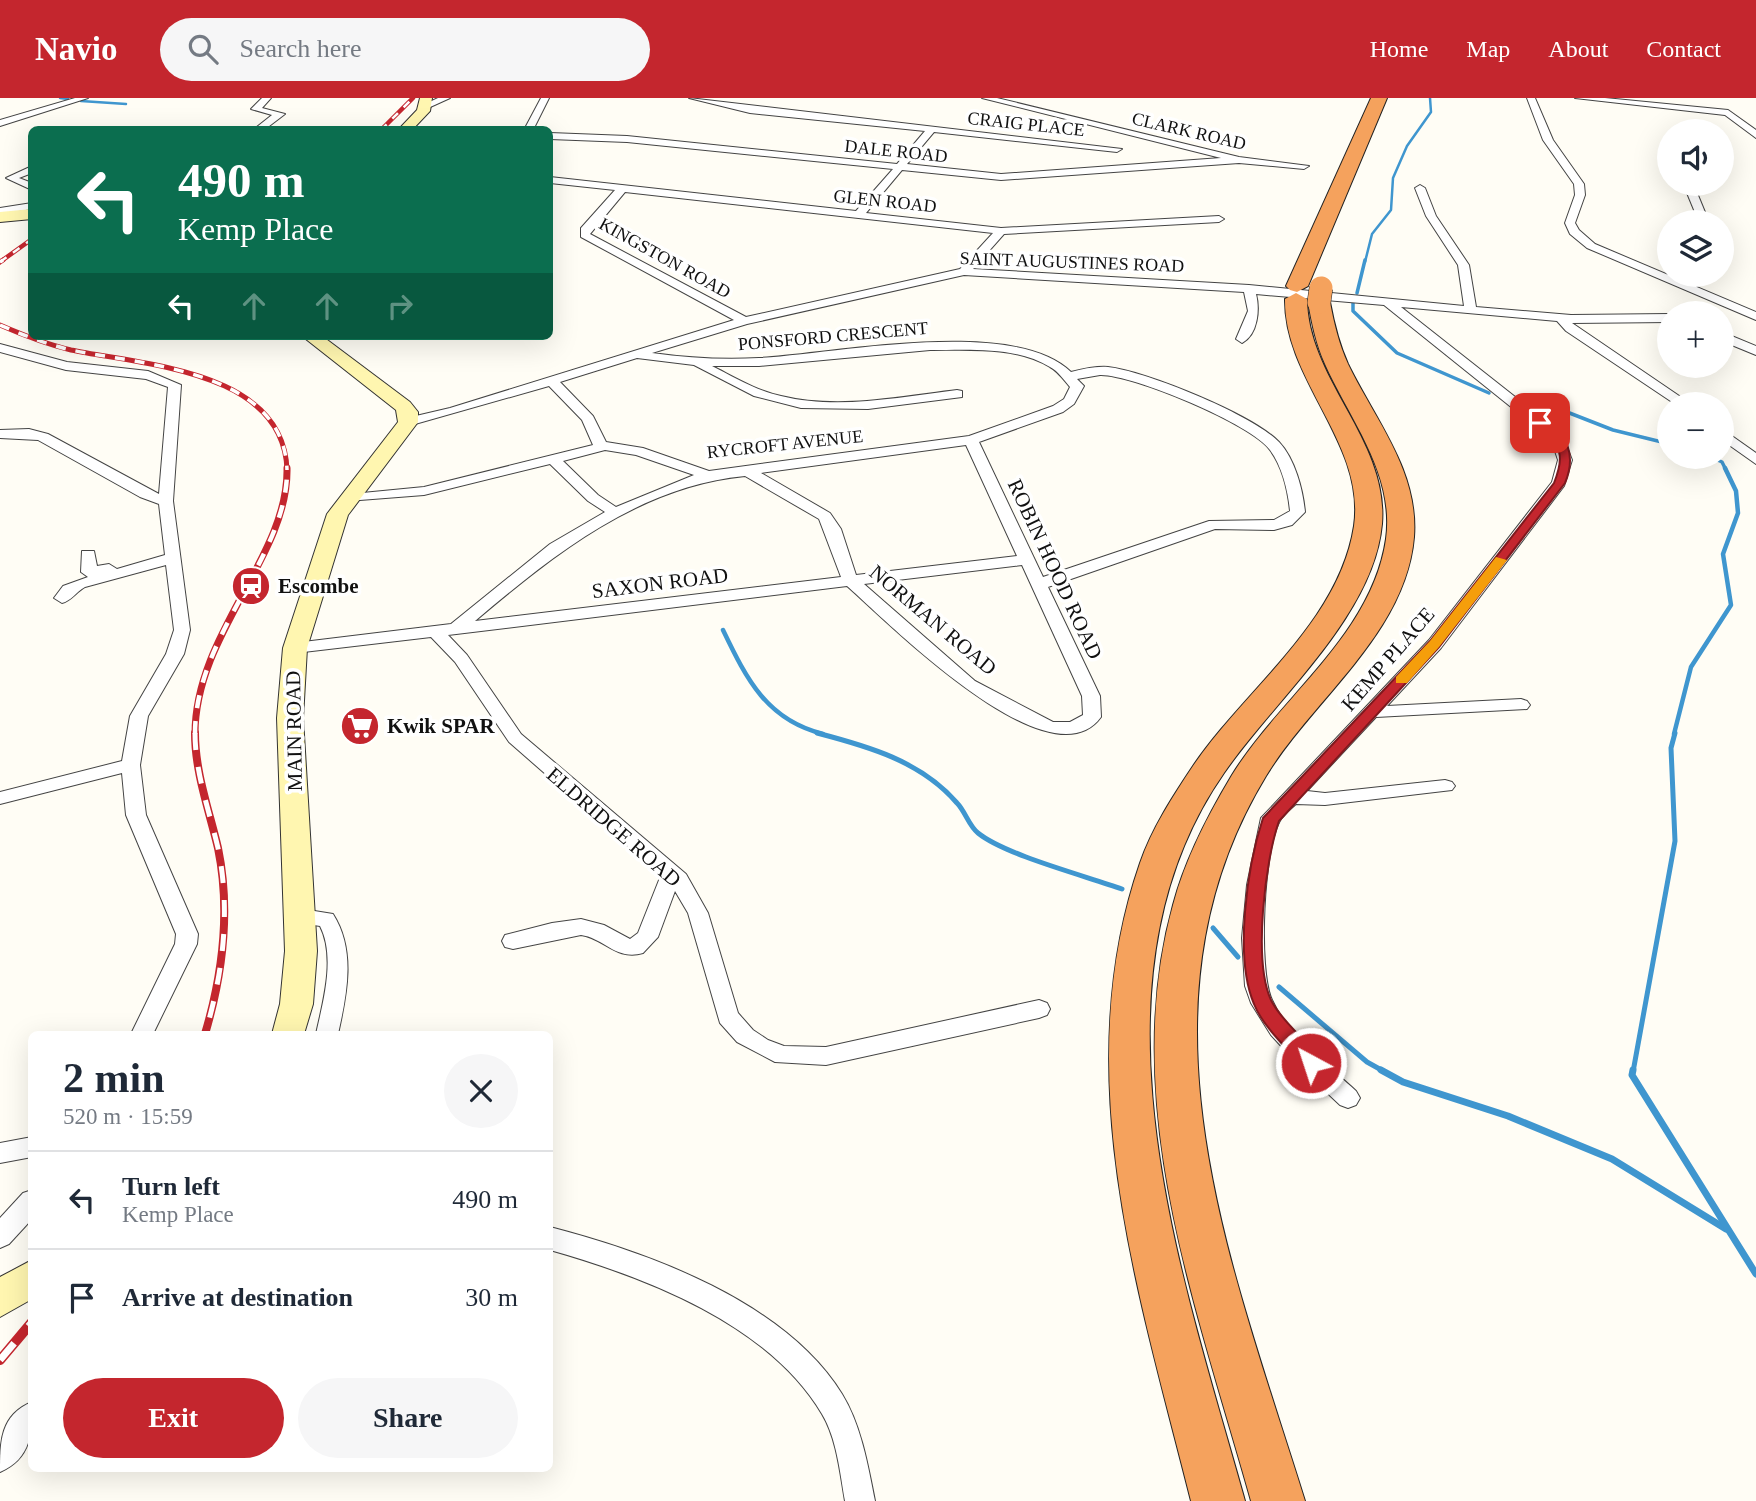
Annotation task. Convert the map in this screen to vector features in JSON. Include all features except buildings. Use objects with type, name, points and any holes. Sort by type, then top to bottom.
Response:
[{"type":"highway","points":[[1218,1501],[1160,1276],[1136,1159],[1128,1060],[1132,990],[1141,924],[1158,862],[1181,813],[1237,730],[1331,613],[1349,585],[1363,548],[1368,505],[1362,468],[1299,337],[1308,294],[1379,98]]},
{"type":"highway","points":[[1354,202],[1397,98]]},
{"type":"highway","points":[[1308,294],[1328,266]]},
{"type":"highway","points":[[1278,1501],[1199,1226],[1180,1117],[1176,1043],[1177,996],[1190,907],[1211,847],[1251,773],[1368,620],[1390,576],[1400,537],[1399,501],[1389,465],[1336,361],[1321,319],[1308,294]]},
{"type":"main road","points":[[407,126],[426,100]]},
{"type":"main road","points":[[0,217],[28,214]]},
{"type":"main road","points":[[316,340],[403,406],[408,412],[408,422]]},
{"type":"main road","name":"MAIN ROAD","points":[[289,1031],[295,1015],[300,984],[302,917],[290,718],[295,648],[331,529],[396,443],[408,422]]},
{"type":"main road","points":[[0,1299],[28,1280]]},
{"type":"street","points":[[0,123],[84,98]]},
{"type":"street","points":[[263,126],[280,114],[255,109],[267,98]]},
{"type":"street","points":[[426,100],[446,98]]},
{"type":"street","points":[[530,126],[545,98]]},
{"type":"street","name":"CRAIG PLACE","points":[[694,98],[750,110],[1117,149]]},
{"type":"street","name":"CLARK ROAD","points":[[986,98],[1239,160],[1304,166]]},
{"type":"street","points":[[1531,98],[1548,140],[1579,184],[1580,195],[1570,216],[1574,232],[1591,246],[1756,316]]},
{"type":"street","points":[[1579,98],[1747,115]]},
{"type":"street","points":[[0,111],[23,116]]},
{"type":"street","points":[[1728,113],[1756,135]]},
{"type":"street","points":[[858,216],[932,129]]},
{"type":"street","name":"DALE ROAD","points":[[553,136],[627,139],[900,168],[1014,177],[1239,160]]},
{"type":"street","points":[[28,171],[11,178],[28,185]]},
{"type":"street","name":"GLEN ROAD","points":[[553,180],[1001,231],[1219,219]]},
{"type":"street","points":[[1420,188],[1423,201],[1462,260],[1467,275],[1470,309]]},
{"type":"street","name":"KINGSTON ROAD","points":[[622,189],[585,230],[585,235],[744,321]]},
{"type":"street","points":[[0,211],[28,207]]},
{"type":"street","points":[[964,272],[1001,231]]},
{"type":"street","points":[[1652,271],[1657,270]]},
{"type":"street","name":"SAINT AUGUSTINES ROAD","points":[[408,422],[744,321],[964,272],[1249,288],[1560,318],[1657,318]]},
{"type":"street","points":[[1242,339],[1254,311],[1249,288]]},
{"type":"street","name":"KEMP PLACE","points":[[1348,1098],[1311,1063],[1263,1004],[1252,972],[1264,841],[1272,818],[1434,644],[1559,483],[1566,467],[1566,452],[1548,430],[1387,302]]},
{"type":"street","points":[[1734,324],[1756,316]]},
{"type":"street","points":[[1560,318],[1570,328],[1666,392]]},
{"type":"street","points":[[1734,336],[1750,348]]},
{"type":"street","name":"PONSFORD CRESCENT","points":[[634,355],[693,361],[783,361],[885,348],[951,345],[1036,356],[1065,369],[1072,376]]},
{"type":"street","points":[[2,351],[66,366],[148,375],[174,385],[166,502],[182,630],[175,654],[139,716],[131,765],[136,816],[187,934],[186,944],[143,1031]]},
{"type":"street","points":[[693,361],[758,393],[799,404],[833,405],[957,394]]},
{"type":"street","points":[[1034,571],[1077,573],[1214,524],[1287,522],[1296,516],[1298,507],[1279,456],[1267,438],[1238,421],[1122,374],[1099,371],[1072,376]]},
{"type":"street","name":"RYCROFT AVENUE","points":[[352,498],[408,494],[601,447],[638,451],[708,475],[971,440],[1058,409],[1074,395],[1077,386],[1072,376]]},
{"type":"street","points":[[551,381],[582,411],[598,436],[601,447]]},
{"type":"street","points":[[0,434],[29,433],[43,437],[145,494],[166,502]]},
{"type":"street","name":"ROBIN HOOD ROAD","points":[[971,440],[1091,696],[1092,717]]},
{"type":"street","points":[[1734,443],[1756,460]]},
{"type":"street","points":[[552,458],[593,499],[616,513]]},
{"type":"street","name":"NORMAN ROAD","points":[[747,471],[818,510],[831,522],[850,580],[962,679],[990,698],[1050,728],[1074,728],[1092,717]]},
{"type":"street","points":[[445,631],[546,554],[616,513],[708,475]]},
{"type":"street","points":[[88,554],[88,570],[92,573],[171,556]]},
{"type":"street","points":[[62,598],[73,586],[171,556]]},
{"type":"street","name":"SAXON ROAD","points":[[295,648],[850,580],[1034,571]]},
{"type":"street","name":"ELDRIDGE ROAD","points":[[445,631],[515,738],[544,767],[672,873],[690,894],[728,1017],[745,1036],[783,1055],[826,1056],[1039,1009]]},
{"type":"street","points":[[1389,694],[1420,710]]},
{"type":"street","points":[[1372,712],[1521,705]]},
{"type":"street","points":[[0,798],[131,765]]},
{"type":"street","points":[[1294,797],[1325,800],[1445,786]]},
{"type":"street","points":[[513,942],[584,927],[600,931],[617,946],[635,947],[647,937],[672,873]]},
{"type":"street","points":[[302,917],[326,919],[335,934],[334,1000],[328,1031]]},
{"type":"street","points":[[0,1153],[28,1148]]},
{"type":"street","points":[[0,1236],[28,1205]]},
{"type":"street","points":[[553,1241],[606,1256],[725,1307],[791,1353],[816,1381],[841,1421],[860,1501]]},
{"type":"street","points":[[0,1457],[28,1421]]},
{"type":"waterway","points":[[60,98],[68,99]]},
{"type":"waterway","points":[[1365,262],[1372,234],[1391,210],[1393,178],[1407,146],[1431,112],[1430,98]]},
{"type":"waterway","points":[[81,101],[126,104]]},
{"type":"waterway","points":[[1357,293],[1365,260]]},
{"type":"waterway","points":[[1353,303],[1353,311],[1397,353],[1489,393]]},
{"type":"waterway","points":[[1520,398],[1549,405],[1613,430],[1657,441]]},
{"type":"waterway","points":[[1674,734],[1691,667],[1731,605],[1723,554],[1738,513],[1736,491],[1725,469]]},
{"type":"waterway","points":[[723,630],[761,696],[787,719],[823,734]]},
{"type":"waterway","points":[[817,733],[892,757],[927,776],[943,788],[975,830],[990,841],[1026,857],[1122,889]]},
{"type":"waterway","points":[[1633,1072],[1675,841],[1671,748],[1675,733]]},
{"type":"waterway","points":[[1213,928],[1238,957]]},
{"type":"waterway","points":[[1279,987],[1367,1062],[1385,1072]]},
{"type":"waterway","points":[[1381,1070],[1403,1082],[1508,1116],[1612,1159],[1726,1229]]},
{"type":"waterway","points":[[1633,1070],[1632,1075],[1756,1274]]},
{"type":"railway","points":[[385,126],[413,98]]},
{"type":"railway","points":[[3,260],[0,262],[28,242]]},
{"type":"railway","points":[[0,325],[28,336]]},
{"type":"railway","points":[[38,340],[71,350],[170,368],[205,378],[236,392],[262,411],[280,437],[287,469]]},
{"type":"railway","points":[[195,734],[199,697],[210,662],[273,532],[284,501],[287,469]]},
{"type":"railway","points":[[195,734],[200,777],[218,848],[224,895],[220,965],[206,1031]]},
{"type":"railway","points":[[0,1360],[28,1327]]},
{"type":"slow traffic","points":[[1401,680],[1434,644],[1500,560]]},
{"type":"place","name":"Escombe","points":[[251,586]]},
{"type":"place","name":"Kwik SPAR","points":[[360,726]]},
{"type":"route","points":[[1311,1063],[1263,1004],[1252,972],[1264,841],[1272,818],[1434,644],[1559,483],[1566,467],[1566,452],[1557,437],[1540,423]]}]
